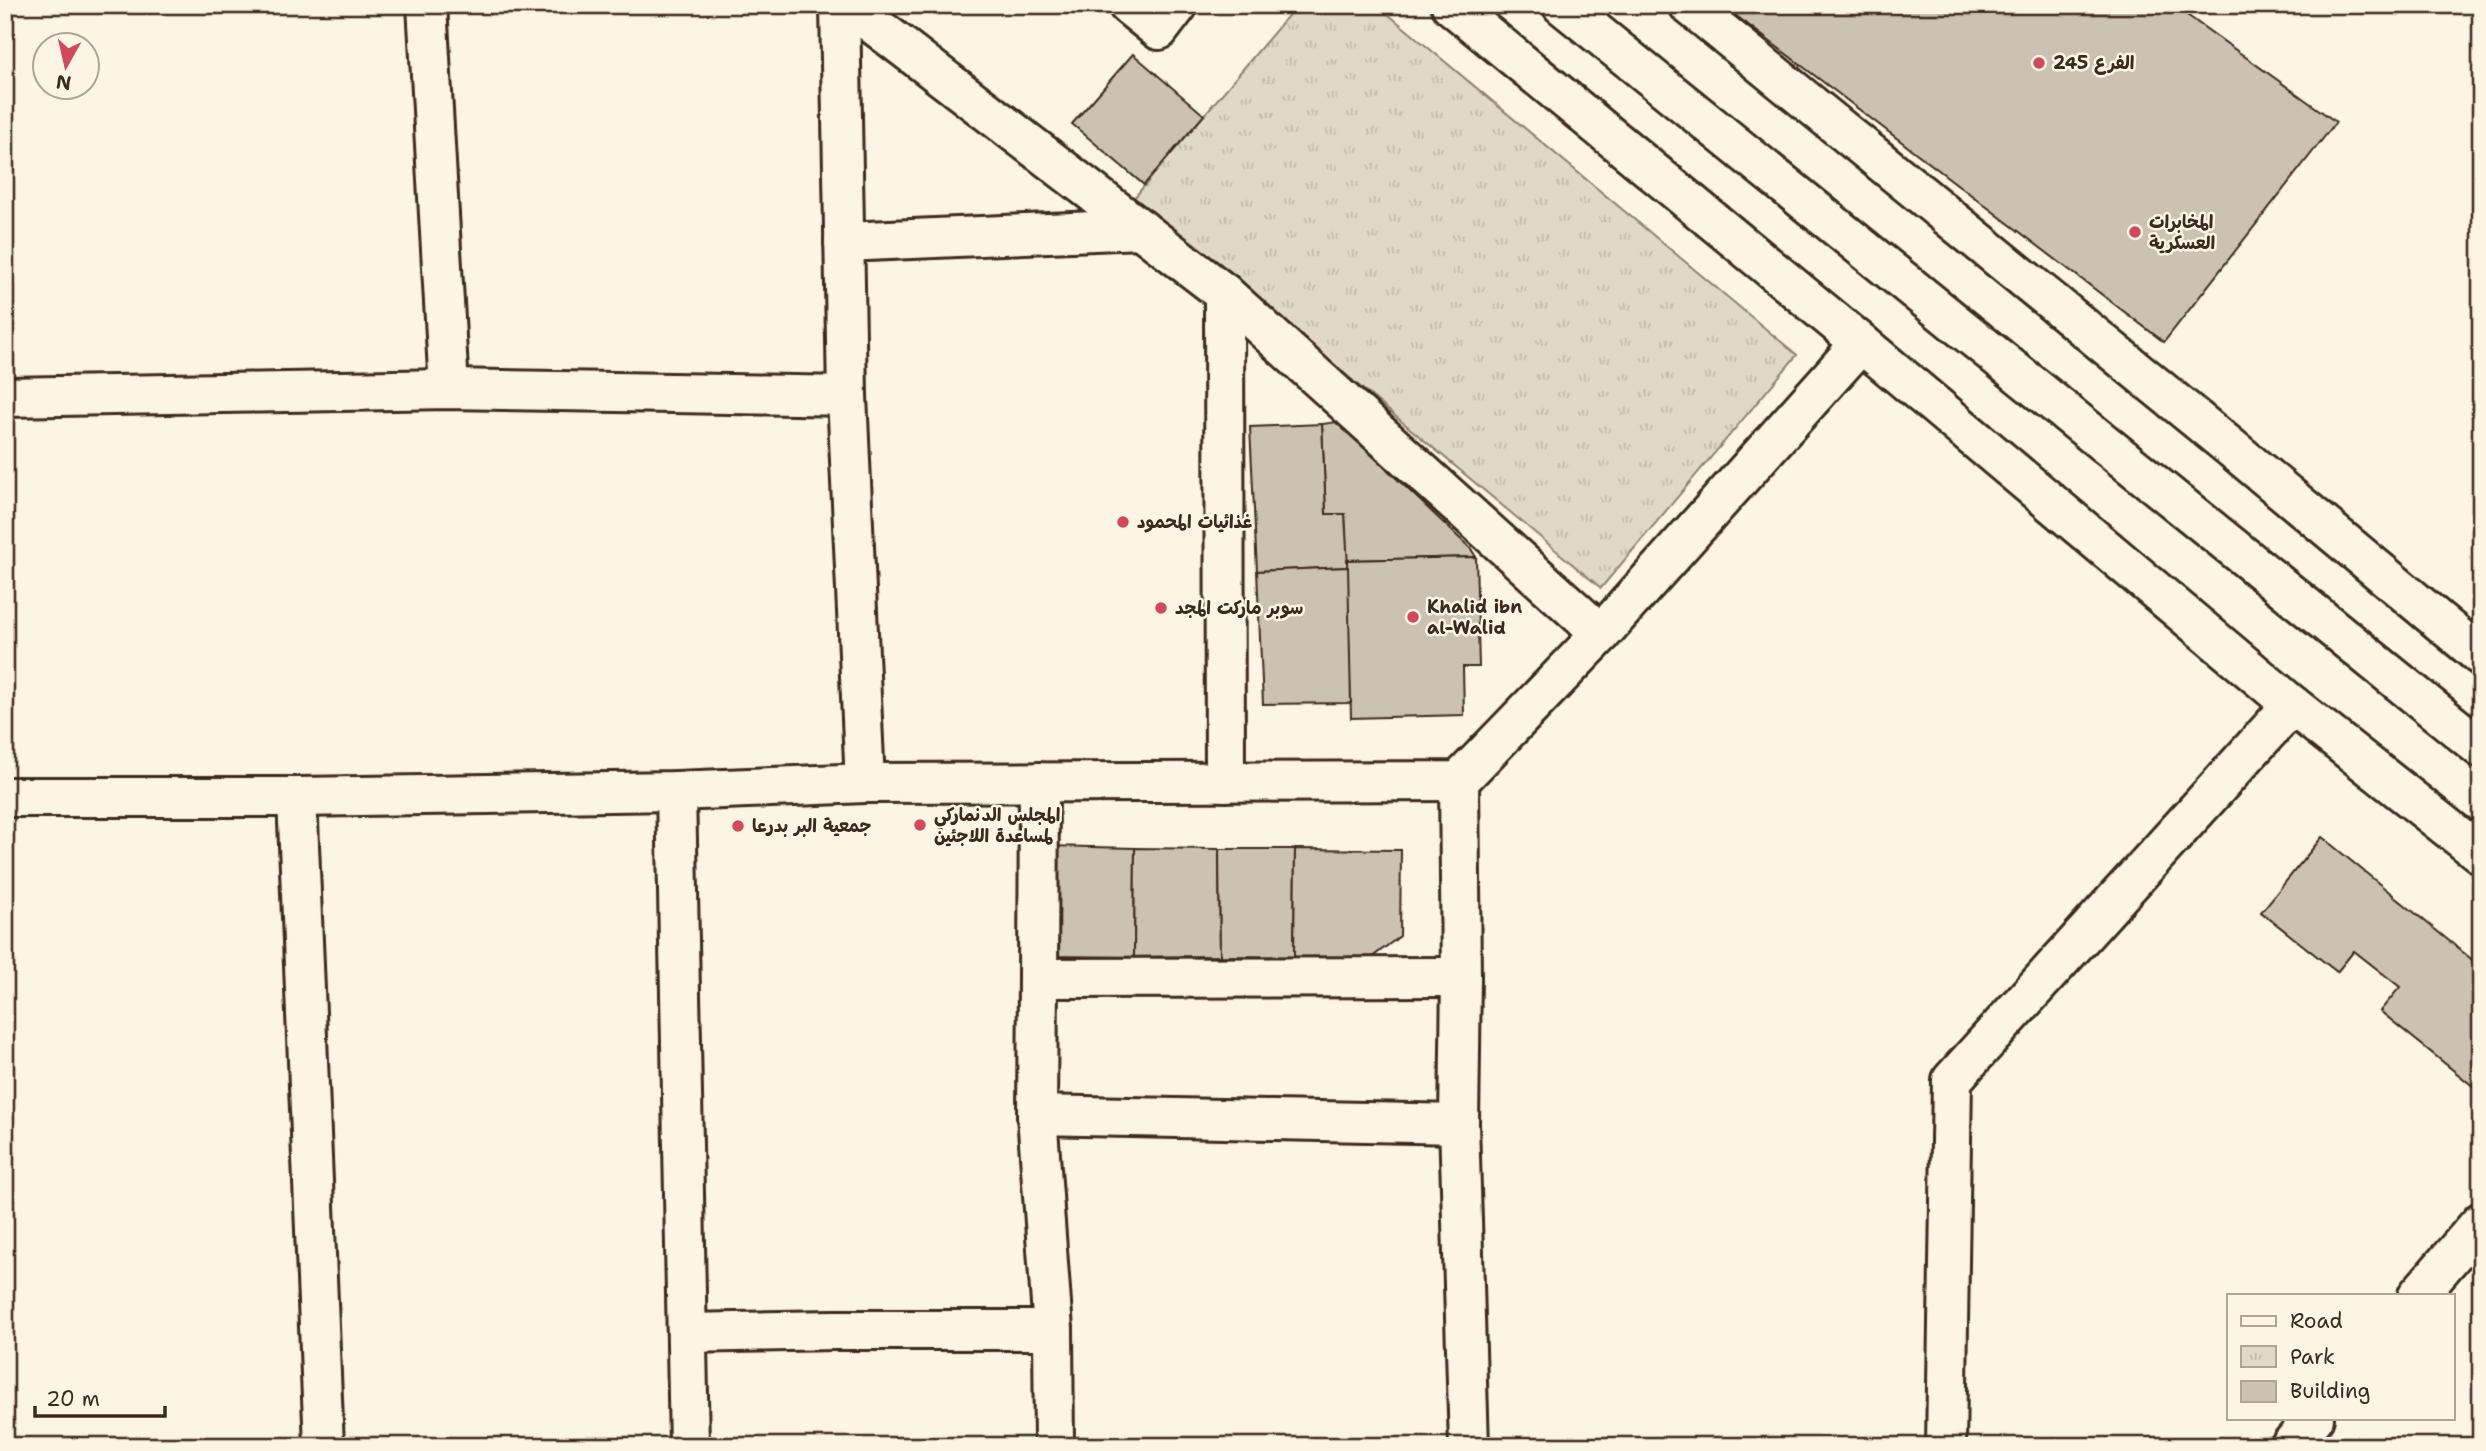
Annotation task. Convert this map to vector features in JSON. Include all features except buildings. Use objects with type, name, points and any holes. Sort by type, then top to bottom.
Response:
[{"type":"street","points":[[427,5],[449,389]]},
{"type":"street","points":[[840,5],[847,396],[865,783]]},
{"type":"street","points":[[848,5],[1224,293],[1601,635]]},
{"type":"street","points":[[1128,5],[1159,30],[1178,5]]},
{"type":"street","points":[[1451,5],[2292,705],[2481,854]]},
{"type":"street","points":[[1689,5],[2229,446],[2481,656]]},
{"type":"street","points":[[1565,6],[2481,748]]},
{"type":"street","points":[[844,242],[1141,229]]},
{"type":"street","points":[[1224,293],[1225,782]]},
{"type":"street","points":[[1469,1446],[1459,1124],[1459,781],[1601,635],[1861,344]]},
{"type":"street","points":[[5,397],[449,389],[847,396]]},
{"type":"street","points":[[1946,1446],[1952,1080],[2292,705]]},
{"type":"street","points":[[5,797],[297,797],[676,791],[865,783],[1459,781]]},
{"type":"street","points":[[1040,782],[1037,1115],[1054,1330],[1054,1446]]},
{"type":"street","points":[[676,791],[689,1446]]},
{"type":"street","points":[[297,797],[324,1446]]},
{"type":"street","points":[[1038,978],[1461,977]]},
{"type":"street","points":[[1037,1115],[1459,1124]]},
{"type":"street","points":[[2419,1294],[2481,1222]]},
{"type":"street","points":[[687,1333],[1054,1330]]},
{"type":"street","points":[[2290,1446],[2312,1420]]},
{"type":"green space","points":[[1297,5],[1377,5],[1797,355],[1601,588],[1134,198]]},
{"type":"place","name":"الفرع 245","points":[[2039,63]]},
{"type":"place","name":"المخابرات العسكرية","points":[[2135,232]]},
{"type":"place","name":"غذائيات المحمود","points":[[1123,522]]},
{"type":"place","name":"سوبر ماركت المجد","points":[[1161,608]]},
{"type":"place","name":"Khalid ibn al-Walid","points":[[1413,617]]},
{"type":"place","name":"المجلس الدنماركي لمساعدة اللاجئين","points":[[920,825]]},
{"type":"place","name":"جمعية البر بدرعا","points":[[738,826]]}]
